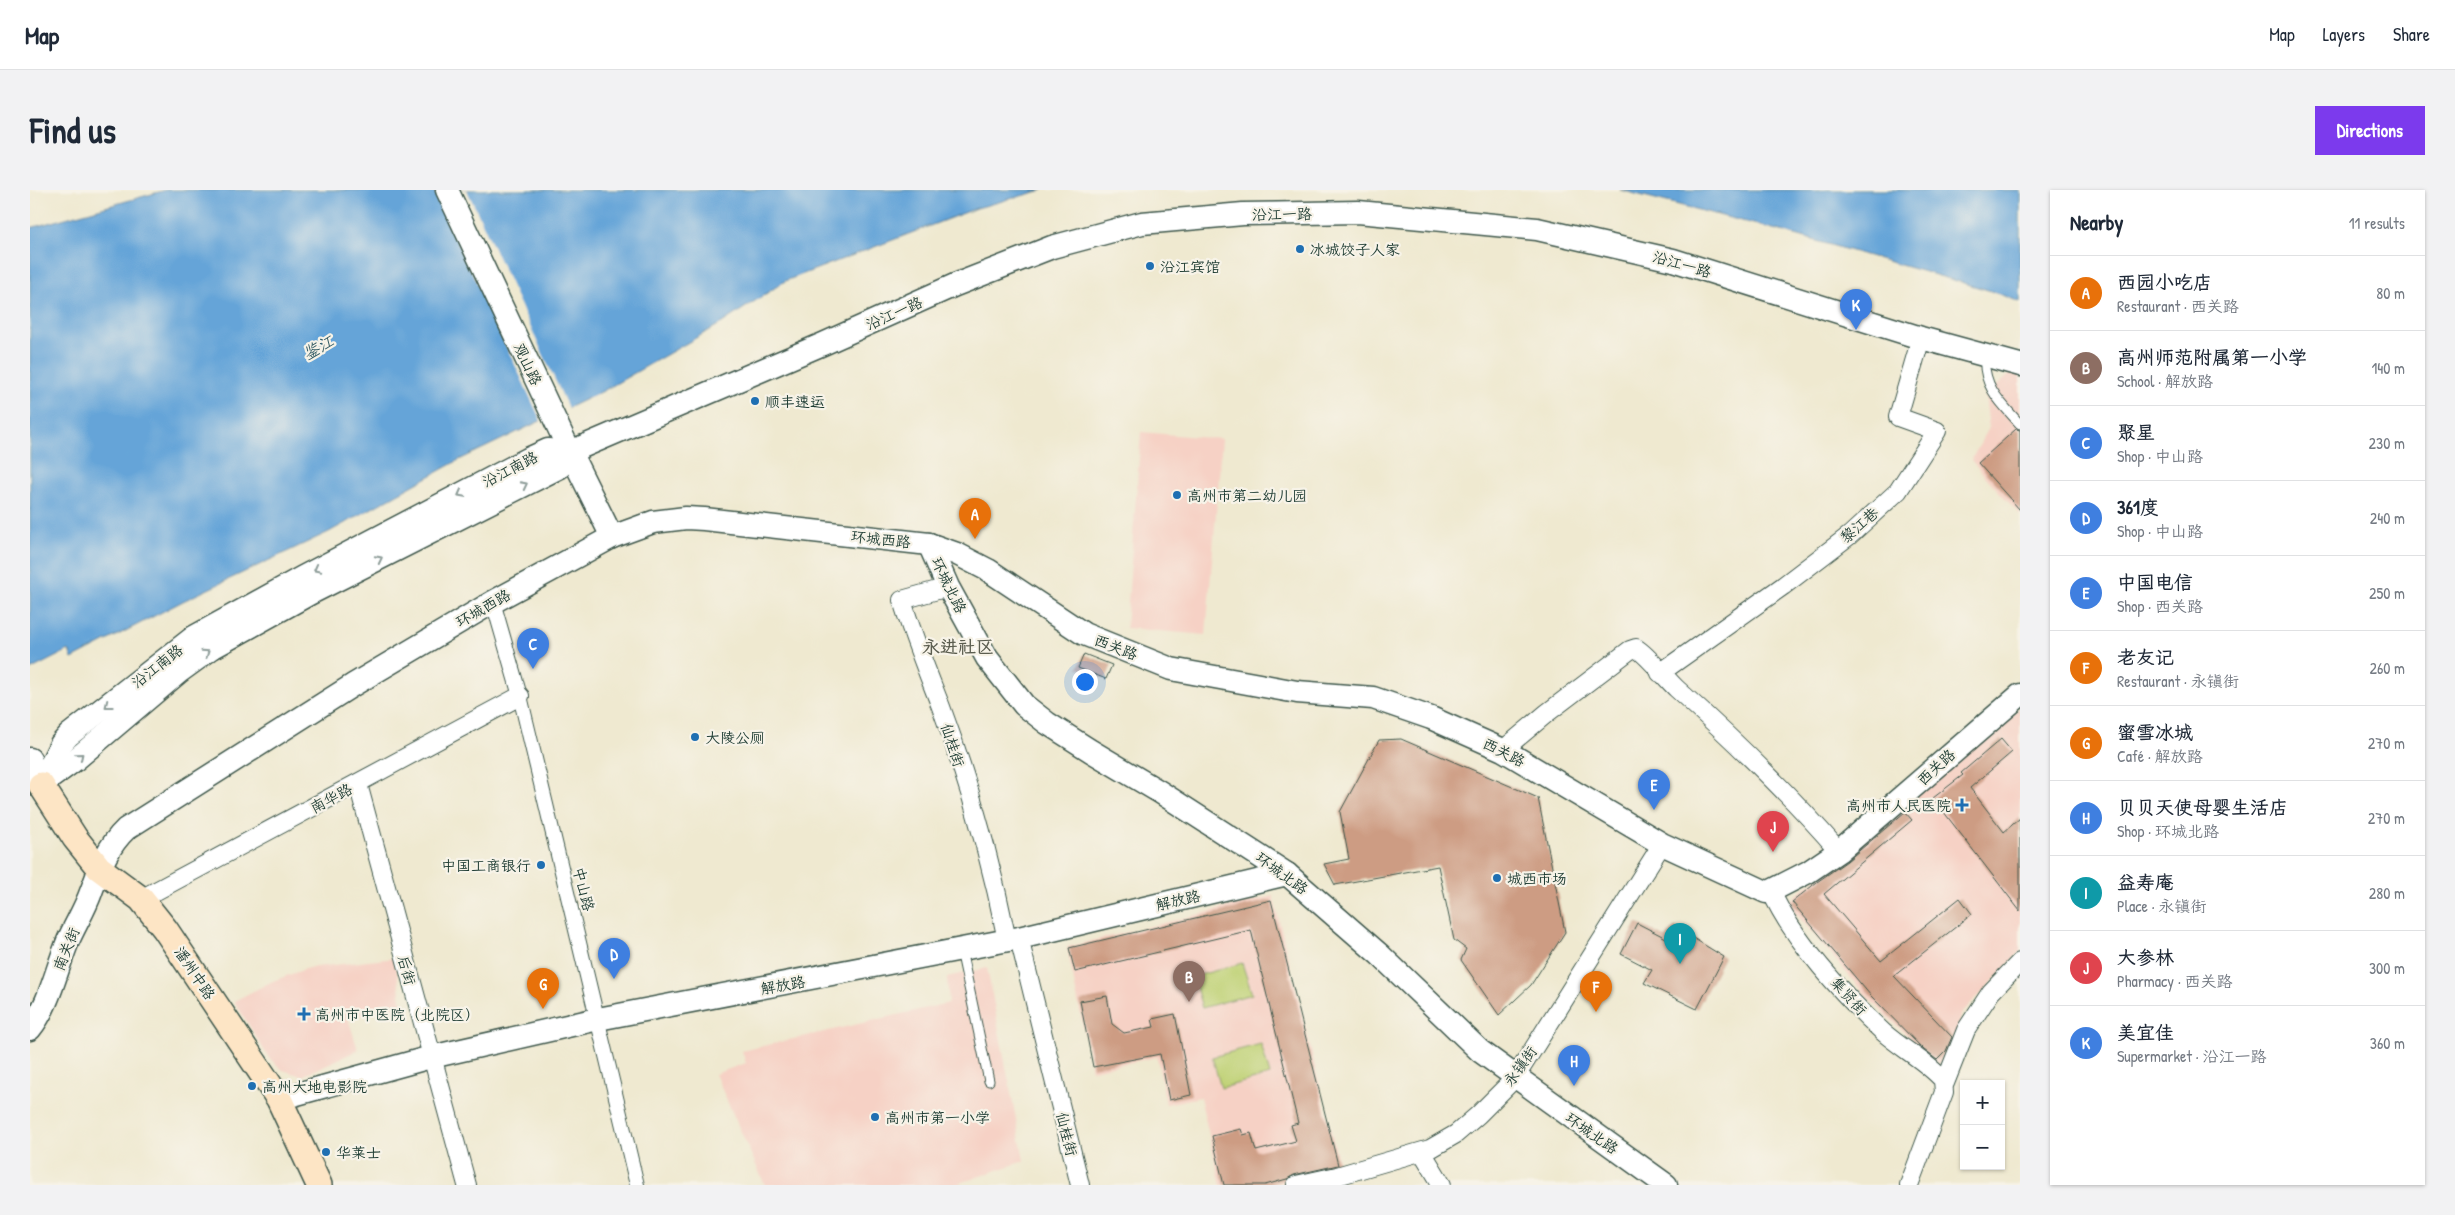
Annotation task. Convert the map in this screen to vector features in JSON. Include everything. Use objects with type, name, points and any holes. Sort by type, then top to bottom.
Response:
[{"type":"main road","name":"潘州中路","points":[[35,790],[99,868],[141,899],[165,929],[279,1100],[319,1185]]},
{"type":"street","name":"观山路","points":[[447,190],[612,537]]},
{"type":"street","name":"沿江一路","points":[[570,452],[823,344],[955,285],[1052,247],[1100,232],[1142,223],[1243,214],[1358,212],[1538,229],[1673,260],[1921,338],[2020,366]]},
{"type":"street","name":"黎江巷","points":[[1660,673],[1811,565],[1850,535],[1898,491],[1937,430],[1898,417],[1921,338]]},
{"type":"street","name":"沿江南路","points":[[35,790],[61,744],[69,735],[194,637],[303,576],[528,459],[548,450],[570,452]]},
{"type":"street","name":"环城西路","points":[[99,868],[110,846],[126,829],[353,685],[493,602],[612,537],[653,522],[686,518],[929,544]]},
{"type":"street","name":"环城北路","points":[[929,544],[948,587],[987,658],[1024,704],[1076,742],[1160,792],[1287,874],[1380,954],[1480,1052],[1666,1185]]},
{"type":"street","name":"西关路","points":[[929,544],[957,554],[988,570],[1084,634],[1171,669],[1297,692],[1373,698],[1431,718],[1503,750],[1662,844],[1758,890],[1772,891],[1808,872],[1839,851],[2020,695]]},
{"type":"street","name":"仙桂街","points":[[948,587],[902,600],[914,640],[941,707],[987,851],[1080,1185]]},
{"type":"street","name":"中山路","points":[[493,602],[520,696],[637,1185]]},
{"type":"street","points":[[1503,750],[1547,713],[1633,648],[1638,649],[1660,673],[1755,759],[1800,805],[1839,851]]},
{"type":"street","name":"南华路","points":[[141,899],[520,696]]},
{"type":"street","points":[[30,759],[35,790]]},
{"type":"street","name":"后街","points":[[358,784],[430,1058],[467,1185]]},
{"type":"street","name":"永镇街","points":[[1296,1185],[1337,1176],[1422,1152],[1439,1145],[1467,1125],[1515,1078],[1662,844]]},
{"type":"street","name":"南关街","points":[[30,1029],[40,1015],[47,1000],[68,941],[91,894],[99,868]]},
{"type":"street","name":"解放路","points":[[279,1100],[430,1058],[598,1020],[1013,939],[1287,874]]},
{"type":"street","name":"集贤街","points":[[1772,891],[1780,910],[1807,949],[1863,1012],[1884,1032],[1941,1077],[1945,1083]]},
{"type":"street","points":[[1909,1185],[1966,1030],[1991,992],[2020,962]]},
{"type":"street","points":[[1422,1152],[1442,1185]]},
{"type":"lane","points":[[1985,356],[1986,379],[1995,395],[2020,424]]},
{"type":"lane","points":[[961,949],[989,1081]]},
{"type":"shaded area","points":[[2013,372],[2020,376],[2020,515],[1971,460],[1989,428],[1985,396]]},
{"type":"shaded area","name":"高州市第二幼儿园","points":[[1141,432],[1222,439],[1206,635],[1126,628]]},
{"type":"shaded area","name":"高州市人民医院","points":[[2020,708],[2020,952],[1961,1015],[1957,1043],[1938,1065],[1868,998],[1787,903]]},
{"type":"shaded area","points":[[1273,896],[1340,1168],[1270,1185],[1221,1185],[1200,1097],[1166,1104],[1157,1057],[1092,1070],[1067,947]]},
{"type":"shaded area","name":"高州市中医院（北院区）","points":[[395,958],[402,1007],[348,1018],[358,1050],[302,1076],[283,1070],[269,1058],[234,1001],[273,981],[308,968]]},
{"type":"shaded area","name":"高州市第一小学","points":[[987,968],[1024,1161],[954,1185],[765,1185],[715,1074],[746,1063],[742,1051],[949,1003],[947,977]]},
{"type":"green space","points":[[1242,963],[1252,994],[1202,1008],[1193,977]]},
{"type":"green space","points":[[1261,1044],[1270,1075],[1221,1088],[1212,1057]]},
{"type":"water","name":"鉴江","points":[[166,190],[1043,190],[977,208],[785,281],[722,323],[603,391],[457,461],[329,532],[183,601],[72,659],[69,650],[30,670],[30,228]]},
{"type":"water","points":[[1620,190],[2020,190],[2020,302],[1988,290],[1785,232]]},
{"type":"pier","points":[[434,190],[467,190],[569,410],[542,423]]},
{"type":"building","points":[[2016,429],[2020,430],[2020,510],[1978,463]]},
{"type":"building","points":[[1084,654],[1112,665],[1106,679],[1078,668]]},
{"type":"building","name":"城西市场","points":[[1401,739],[1538,798],[1565,932],[1531,985],[1499,1015],[1461,960],[1466,949],[1454,940],[1438,866],[1335,885],[1324,864],[1349,859],[1340,812],[1379,740]]},
{"type":"building","points":[[2001,739],[2012,752],[1970,788],[2004,832],[2020,818],[2020,911],[1933,798],[1963,775],[1961,773]]},
{"type":"building","points":[[1905,812],[1912,820],[1824,894],[1881,961],[1960,898],[1972,914],[1894,976],[1952,1037],[1946,1051],[1937,1060],[1924,1050],[1871,996],[1792,902],[1847,861]]},
{"type":"building","points":[[1271,900],[1338,1165],[1294,1175],[1265,1185],[1224,1185],[1212,1136],[1241,1129],[1243,1135],[1251,1133],[1256,1151],[1296,1141],[1291,1125],[1298,1123],[1251,930],[1075,972],[1069,948]]},
{"type":"building","points":[[1637,923],[1666,938],[1675,927],[1724,957],[1697,1009],[1644,983],[1652,970],[1621,954]]},
{"type":"building","points":[[1107,996],[1112,1024],[1124,1033],[1154,1027],[1152,1019],[1175,1014],[1191,1095],[1169,1100],[1160,1054],[1093,1067],[1080,1001]]},
{"type":"place","name":"冰城饺子人家","points":[[1300,249]]},
{"type":"place","name":"沿江宾馆","points":[[1150,266]]},
{"type":"place","name":"美宜佳","points":[[1856,330]]},
{"type":"place","name":"顺丰速运","points":[[755,401]]},
{"type":"place","name":"高州市第二幼儿园","points":[[1177,495]]},
{"type":"place","name":"西园小吃店","points":[[975,539]]},
{"type":"place","name":"聚星","points":[[533,669]]},
{"type":"place","name":"大陵公厕","points":[[695,737]]},
{"type":"place","name":"高州市人民医院","points":[[1962,805]]},
{"type":"place","name":"中国电信","points":[[1654,810]]},
{"type":"place","name":"大参林","points":[[1773,852]]},
{"type":"place","name":"中国工商银行","points":[[541,865]]},
{"type":"place","name":"城西市场","points":[[1497,878]]},
{"type":"place","name":"益寿庵","points":[[1680,964]]},
{"type":"place","name":"361度","points":[[614,979]]},
{"type":"place","name":"高州师范附属第一小学","points":[[1189,1002]]},
{"type":"place","name":"蜜雪冰城","points":[[543,1009]]},
{"type":"place","name":"老友记","points":[[1596,1012]]},
{"type":"place","name":"高州市中医院（北院区）","points":[[304,1014]]},
{"type":"place","name":"高州大地电影院","points":[[252,1086]]},
{"type":"place","name":"贝贝天使母婴生活店","points":[[1574,1086]]},
{"type":"place","name":"高州市第一小学","points":[[875,1117]]},
{"type":"place","name":"华莱士","points":[[326,1152]]},
{"type":"district","name":"永进社区","points":[[958,646]]}]
